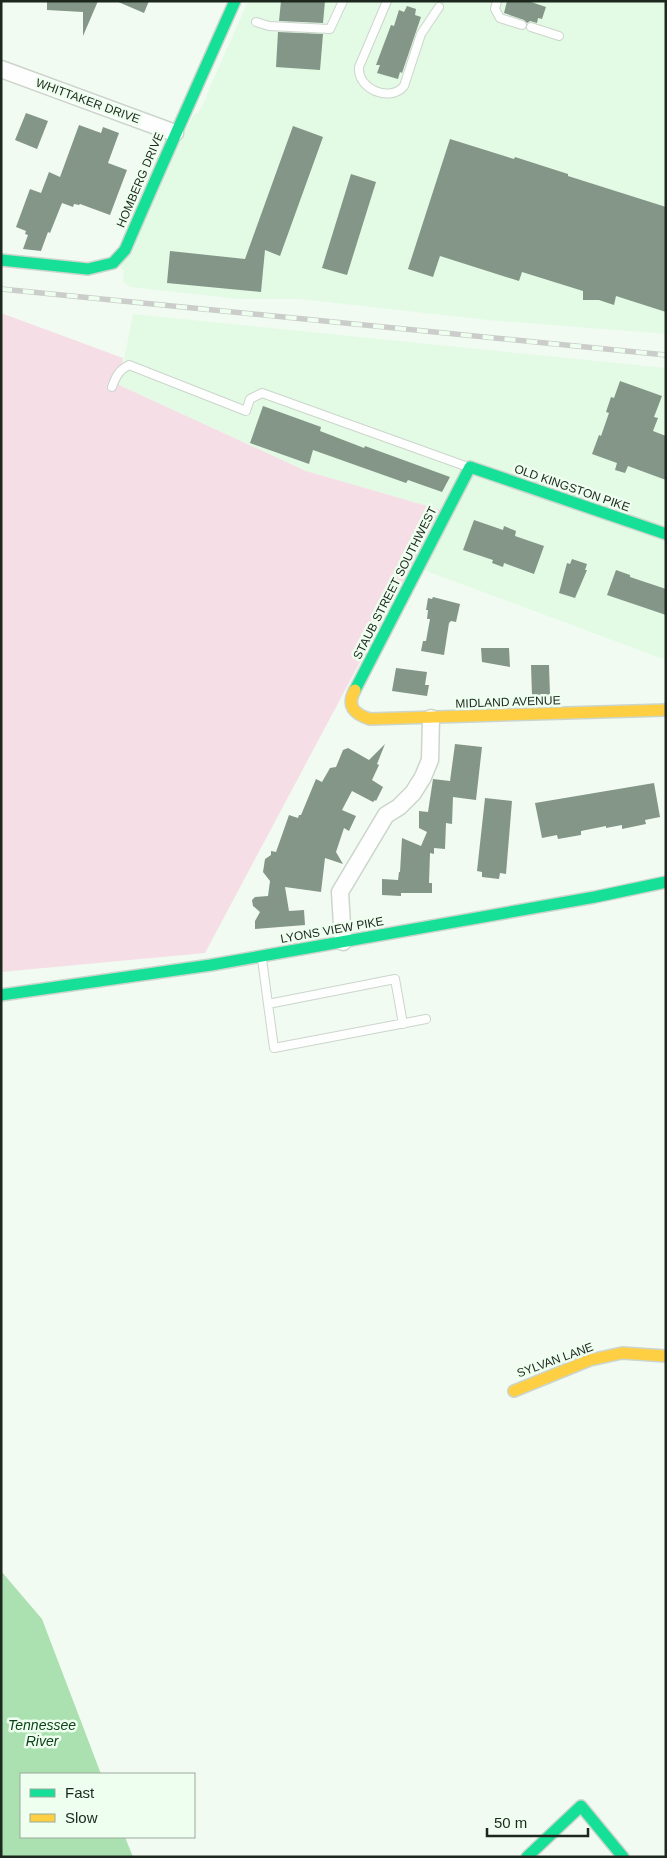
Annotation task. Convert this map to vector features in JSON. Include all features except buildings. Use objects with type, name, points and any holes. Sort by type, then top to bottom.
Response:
[{"type":"street","name":"HOMBERG DRIVE","points":[[1,260],[88,269],[112,263],[125,250],[175,133],[235,1]]},
{"type":"street","name":"WHITTAKER DRIVE","points":[[1,69],[175,133]]},
{"type":"street","name":"OLD KINGSTON PIKE","points":[[470,467],[666,534]]},
{"type":"street","name":"STAUB STREET SOUTHWEST","points":[[354,711],[350,704],[351,697],[470,467]]},
{"type":"street","name":"MIDLAND AVENUE","points":[[354,711],[360,717],[370,719],[666,710]]},
{"type":"street","points":[[343,942],[340,892],[386,814],[399,807],[413,793],[423,778],[430,760],[431,718]]},
{"type":"street","name":"LYONS VIEW PIKE","points":[[1,995],[211,966],[595,897],[666,882]]},
{"type":"street","name":"SYLVAN LANE","points":[[514,1390],[590,1360],[622,1354],[666,1356]]},
{"type":"street","points":[[527,1857],[581,1806],[623,1857]]},
{"type":"lane","points":[[256,22],[269,26],[330,29],[343,1]]},
{"type":"lane","points":[[387,1],[359,67],[358,74],[360,80],[365,85],[384,93],[392,94],[400,91],[404,86],[421,34],[439,7]]},
{"type":"lane","points":[[497,1],[495,9],[496,14],[500,18],[522,25]]},
{"type":"lane","points":[[531,27],[560,36]]},
{"type":"lane","points":[[112,387],[116,376],[129,365],[246,411],[250,399],[262,394],[470,467]]},
{"type":"lane","points":[[261,956],[274,1048],[426,1019]]},
{"type":"lane","points":[[268,1004],[395,979],[403,1024]]},
{"type":"shaded area","points":[[248,1],[666,1],[666,334],[488,320],[300,299],[238,299],[130,287],[123,281],[124,271],[120,267],[194,114],[198,113],[207,97]]},
{"type":"shaded area","points":[[1,313],[123,358],[119,385],[306,471],[441,510],[205,953],[1,972]]},
{"type":"shaded area","points":[[133,314],[666,368],[666,660],[429,572],[413,562],[441,510],[306,471],[119,385]]},
{"type":"water","name":"Tennessee River","points":[[1,1571],[42,1619],[101,1773],[20,1773],[20,1838],[125,1838],[133,1857],[1,1857]]},
{"type":"railway","points":[[1,289],[666,355]]},
{"type":"traffic: fast","points":[[1,260],[88,269],[113,263],[125,250],[235,1]]},
{"type":"traffic: fast","points":[[355,690],[470,467],[666,534]]},
{"type":"traffic: fast","points":[[1,995],[211,965],[595,897],[666,882]]},
{"type":"traffic: fast","points":[[527,1857],[581,1806],[623,1857]]},
{"type":"traffic: slow","points":[[355,690],[351,701],[353,709],[360,715],[370,719],[666,710]]},
{"type":"traffic: slow","points":[[514,1391],[590,1360],[622,1353],[666,1356]]}]
